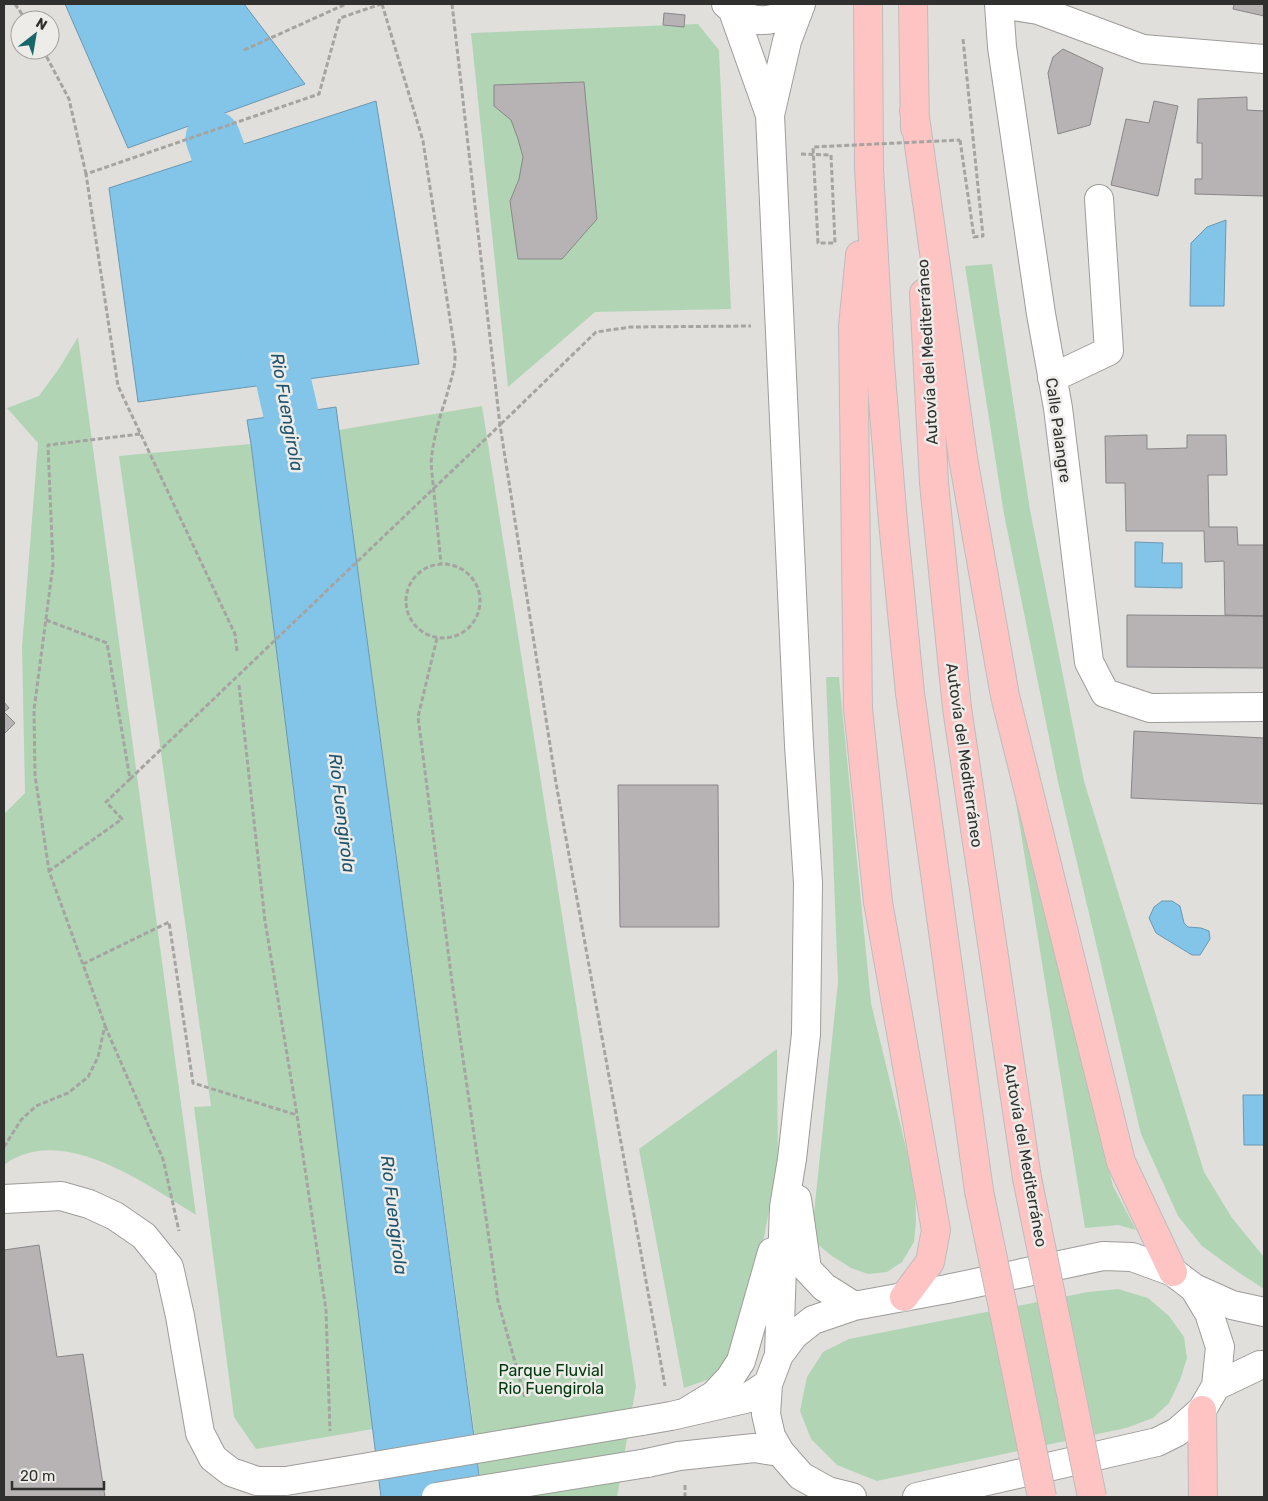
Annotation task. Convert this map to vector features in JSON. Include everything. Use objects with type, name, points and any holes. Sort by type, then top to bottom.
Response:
[{"type":"highway","points":[[868,4],[869,169],[880,364],[910,693],[979,1191],[1042,1497]]},
{"type":"highway","name":"Autovía del Mediterráneo","points":[[913,4],[914,110],[934,483],[957,708],[1027,1178],[1092,1497]]},
{"type":"highway","points":[[914,110],[963,458],[1005,696],[1122,1162],[1173,1272]]},
{"type":"highway","points":[[869,169],[853,326],[858,708],[878,902],[936,1230],[930,1262],[904,1297]]},
{"type":"highway","points":[[1202,1410],[1203,1497]]},
{"type":"street","points":[[729,7],[746,18],[761,20],[776,19],[790,13],[801,4]]},
{"type":"street","points":[[679,1414],[714,1396],[730,1378],[740,1361],[784,1207],[792,1159],[806,1034],[808,883],[798,725],[770,116],[787,41],[801,4]]},
{"type":"street","points":[[1000,4],[1038,10],[1143,49],[1264,59]]},
{"type":"street","name":"Calle Palangre","points":[[1000,4],[1002,46],[1052,378],[1089,662],[1105,693],[1150,708],[1264,707]]},
{"type":"street","points":[[729,7],[770,116]]},
{"type":"street","points":[[1052,378],[1109,351],[1099,199]]},
{"type":"street","points":[[792,1159],[807,1269],[824,1287],[854,1306]]},
{"type":"street","points":[[4,1200],[61,1196],[89,1204],[115,1216],[144,1236],[169,1267],[180,1316],[200,1433],[213,1458],[231,1472],[257,1481],[286,1481],[679,1414],[746,1399],[768,1384]]},
{"type":"street","points":[[780,1355],[784,1207]]},
{"type":"street","points":[[835,1495],[802,1476],[780,1452],[772,1436],[766,1414],[768,1384],[780,1355],[794,1335],[813,1320],[854,1306],[947,1289],[1103,1256],[1132,1257],[1173,1272],[1194,1288],[1232,1305],[1264,1312]]},
{"type":"street","points":[[917,1497],[1157,1442],[1177,1432],[1202,1410],[1216,1386],[1220,1347],[1209,1313],[1194,1288]]},
{"type":"street","points":[[1216,1386],[1260,1365],[1264,1365]]},
{"type":"street","points":[[436,1497],[647,1463],[679,1456],[754,1448],[780,1452]]},
{"type":"path","points":[[244,50],[346,4]]},
{"type":"path","points":[[86,174],[320,94],[340,18],[381,4],[423,141],[455,352],[456,363],[440,416],[432,449],[431,463],[441,564]]},
{"type":"path","points":[[452,4],[500,425],[556,783],[679,1414]]},
{"type":"path","points":[[831,155],[835,243],[818,243],[813,147],[960,140],[974,237],[983,236],[963,39]]},
{"type":"path","points":[[48,60],[69,99],[86,174],[118,386],[235,634],[237,651]]},
{"type":"path","points":[[49,871],[122,819],[106,802],[596,332],[630,327],[780,325]]},
{"type":"path","points":[[140,434],[48,445],[52,565],[34,710],[35,775],[49,871],[105,1025],[163,1159],[178,1220],[183,1256],[169,1267]]},
{"type":"path","points":[[441,564],[453,565],[464,570],[479,588],[481,600],[479,612],[474,623],[466,632],[455,637],[437,638],[420,631],[411,621],[406,609],[406,596],[410,584],[417,574],[428,567],[441,564]]},
{"type":"path","points":[[46,620],[108,644],[130,779]]},
{"type":"path","points":[[437,638],[418,717],[452,982],[498,1301],[525,1398]]},
{"type":"path","points":[[239,685],[265,921],[297,1115],[326,1310],[330,1431]]},
{"type":"path","points":[[83,964],[169,922],[193,1084],[297,1115]]},
{"type":"path","points":[[4,1147],[21,1120],[36,1106],[68,1093],[88,1077],[98,1056],[105,1025]]},
{"type":"path","points":[[679,1456],[684,1475],[685,1497]]},
{"type":"green space","points":[[698,24],[719,50],[731,309],[595,312],[508,387],[471,33]]},
{"type":"green space","points":[[992,264],[1030,510],[1084,781],[1204,1172],[1232,1218],[1264,1257],[1264,1289],[1202,1246],[1178,1216],[1141,1134],[1058,782],[1004,514],[965,266]]},
{"type":"green space","points":[[78,337],[196,1215],[128,1174],[103,1162],[77,1154],[51,1150],[27,1154],[4,1165],[4,814],[25,793],[22,647],[38,443],[7,408],[39,396],[60,367]]},
{"type":"green space","name":"Parque Fluvial Rio Fuengirola","points":[[482,406],[636,1386],[617,1497],[483,1497],[339,430]]},
{"type":"green space","points":[[251,444],[373,1429],[256,1449],[234,1417],[194,1107],[211,1106],[119,456]]},
{"type":"green space","points":[[826,677],[839,677],[871,1003],[915,1185],[916,1221],[914,1242],[902,1262],[887,1272],[868,1274],[851,1268],[816,1243],[813,1223],[838,982]]},
{"type":"green space","points":[[1012,778],[1113,1186],[1136,1230],[1118,1225],[1085,1228]]},
{"type":"green space","points":[[777,1049],[778,1164],[758,1268],[740,1334],[721,1370],[712,1378],[684,1388],[639,1149]]},
{"type":"green space","points":[[1118,1289],[1148,1298],[1169,1316],[1184,1337],[1187,1358],[1180,1380],[1169,1403],[1153,1418],[1126,1428],[877,1481],[837,1465],[811,1439],[800,1411],[807,1377],[823,1352],[849,1339],[1088,1292]]},
{"type":"water","points":[[65,4],[244,4],[305,84],[128,148]]},
{"type":"water","points":[[376,101],[419,364],[138,402],[109,188]]},
{"type":"water","points":[[1226,220],[1224,306],[1190,306],[1191,243],[1207,227]]},
{"type":"water","points":[[336,407],[482,1497],[381,1497],[247,420]]},
{"type":"water","points":[[1135,542],[1163,543],[1162,563],[1182,563],[1182,588],[1135,587]]},
{"type":"water","points":[[1162,901],[1172,901],[1180,906],[1184,923],[1188,927],[1209,931],[1210,939],[1200,955],[1192,955],[1156,933],[1149,918],[1154,907]]},
{"type":"water","points":[[1243,1095],[1264,1095],[1264,1145],[1244,1145]]},
{"type":"building","points":[[1234,4],[1264,4],[1264,16],[1233,9]]},
{"type":"building","points":[[664,13],[685,15],[684,27],[663,25]]},
{"type":"building","points":[[1063,49],[1103,68],[1090,125],[1058,134],[1048,73],[1053,57]]},
{"type":"building","points":[[584,82],[597,219],[562,259],[518,259],[510,201],[519,179],[523,157],[511,120],[494,106],[494,85]]},
{"type":"building","points":[[1247,97],[1247,110],[1264,111],[1264,196],[1195,194],[1195,179],[1202,179],[1202,143],[1197,143],[1198,99]]},
{"type":"building","points":[[1154,101],[1178,106],[1158,196],[1111,185],[1126,119],[1149,123]]},
{"type":"building","points":[[1147,435],[1147,449],[1187,448],[1187,435],[1226,435],[1227,475],[1208,475],[1209,527],[1237,527],[1238,545],[1264,545],[1264,616],[1225,615],[1224,561],[1205,562],[1204,531],[1126,531],[1125,483],[1106,483],[1105,436]]},
{"type":"building","points":[[1127,615],[1264,616],[1264,668],[1127,667]]},
{"type":"building","points":[[4,702],[9,708],[4,712]]},
{"type":"building","points":[[4,712],[15,723],[4,734]]},
{"type":"building","points":[[1134,731],[1264,738],[1264,804],[1131,798]]},
{"type":"building","points":[[618,785],[718,785],[719,927],[620,927]]},
{"type":"building","points":[[39,1245],[57,1357],[83,1354],[105,1497],[4,1497],[4,1250]]},
{"type":"waterway","name":"Rio Fuengirola","points":[[213,138],[244,224]]},
{"type":"waterway","name":"Rio Fuengirola","points":[[267,309],[291,414],[301,490]]}]
